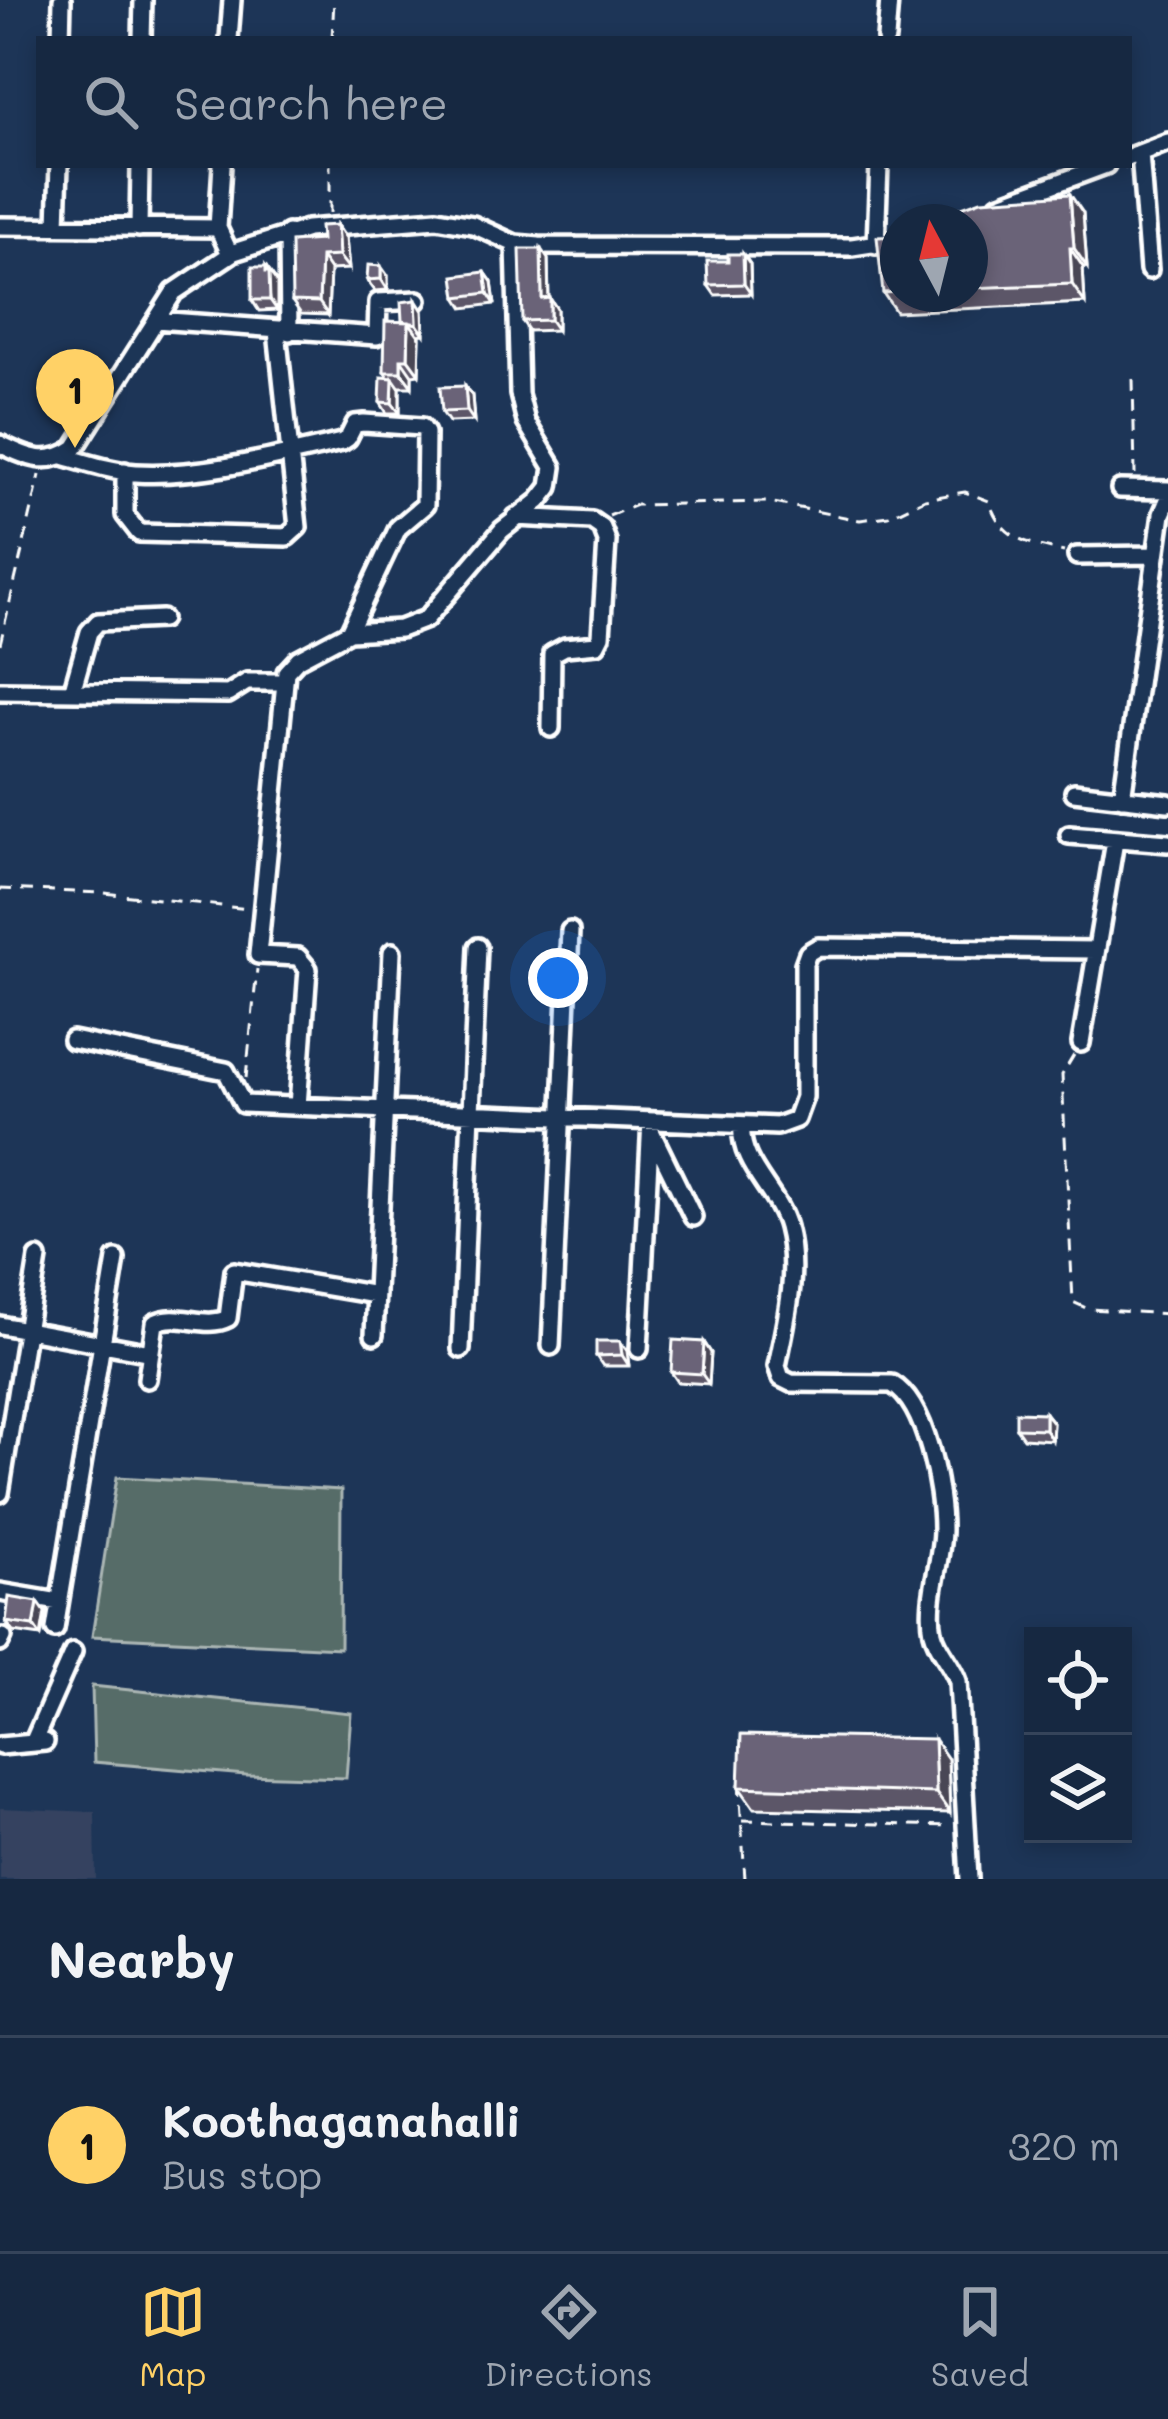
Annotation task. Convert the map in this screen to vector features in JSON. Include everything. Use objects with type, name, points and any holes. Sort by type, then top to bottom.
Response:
[{"type":"street","points":[[61,36],[62,0]]},
{"type":"street","points":[[142,36],[143,0]]},
{"type":"street","points":[[229,36],[232,0]]},
{"type":"street","points":[[886,36],[889,0]]},
{"type":"street","points":[[1149,270],[1134,155],[1168,142]]},
{"type":"street","points":[[57,225],[58,168]]},
{"type":"street","points":[[139,228],[140,168]]},
{"type":"street","points":[[222,168],[218,228],[230,254]]},
{"type":"street","points":[[876,245],[879,168]]},
{"type":"street","points":[[988,208],[1098,168]]},
{"type":"street","points":[[0,444],[43,461],[75,448],[174,292],[230,254],[288,233],[437,219],[473,225],[514,244],[880,244]]},
{"type":"street","points":[[0,226],[218,228]]},
{"type":"street","points":[[125,471],[125,515],[139,533],[287,537],[298,527],[283,332],[288,233]]},
{"type":"street","points":[[298,1106],[308,969],[298,957],[258,955],[285,682],[290,664],[349,632],[400,629],[426,619],[516,517],[550,487],[553,467],[526,422],[519,394],[514,244]]},
{"type":"street","points":[[155,320],[377,335],[377,302],[418,299]]},
{"type":"street","points":[[63,456],[125,471],[166,471],[289,456],[342,442],[356,424],[422,428],[426,433],[425,505],[398,527],[349,632]]},
{"type":"street","points":[[1128,489],[1168,490]]},
{"type":"street","points":[[1122,798],[1166,510]]},
{"type":"street","points":[[516,517],[592,521],[602,528],[607,541],[603,628],[597,644],[565,647],[552,654],[551,728]]},
{"type":"street","points":[[1077,556],[1156,555]]},
{"type":"street","points":[[72,692],[89,632],[98,622],[162,619]]},
{"type":"street","points":[[0,691],[228,694],[247,682],[285,682]]},
{"type":"street","points":[[1074,792],[1168,803]]},
{"type":"street","points":[[1069,836],[1168,843]]},
{"type":"street","points":[[1081,1043],[1115,841]]},
{"type":"street","points":[[551,1346],[570,932]]},
{"type":"street","points":[[461,1349],[478,947]]},
{"type":"street","points":[[72,1040],[226,1072],[243,1104],[650,1126],[777,1126],[796,1119],[804,1096],[804,964],[808,953],[818,947],[1096,950]]},
{"type":"street","points":[[374,1335],[392,952]]},
{"type":"street","points":[[742,1125],[749,1161],[787,1224],[793,1283],[777,1366],[781,1378],[790,1383],[892,1384],[907,1392],[932,1453],[942,1530],[933,1634],[958,1681],[969,1879]]},
{"type":"street","points":[[650,1126],[694,1216]]},
{"type":"street","points":[[639,1349],[650,1126]]},
{"type":"street","points":[[0,1493],[38,1258]]},
{"type":"street","points":[[55,1629],[116,1258]]},
{"type":"street","points":[[147,1379],[155,1322],[166,1318],[219,1323],[228,1318],[234,1271],[376,1295]]},
{"type":"street","points":[[0,1325],[151,1353]]},
{"type":"street","points":[[0,1592],[59,1602]]},
{"type":"street","points":[[0,1746],[39,1743],[73,1652]]},
{"type":"path","points":[[332,36],[334,0]]},
{"type":"path","points":[[330,168],[330,227]]},
{"type":"path","points":[[1128,489],[1133,379]]},
{"type":"path","points":[[0,644],[43,461]]},
{"type":"path","points":[[602,528],[607,518],[636,505],[769,502],[860,520],[889,516],[925,499],[965,492],[989,501],[997,524],[1024,542],[1077,556]]},
{"type":"path","points":[[0,889],[104,893],[262,910]]},
{"type":"path","points":[[243,1104],[258,955]]},
{"type":"path","points":[[1081,1043],[1062,1075],[1073,1302],[1088,1309],[1168,1314]]},
{"type":"path","points":[[739,1783],[745,1879]]},
{"type":"path","points":[[740,1820],[968,1827]]},
{"type":"shaded area","points":[[0,1808],[95,1812],[96,1879],[0,1879]]},
{"type":"green space","points":[[117,1477],[341,1490],[340,1648],[92,1636]]},
{"type":"green space","points":[[92,1686],[351,1713],[346,1778],[94,1762]]},
{"type":"building","points":[[1070,194],[1072,284],[988,287],[988,204],[970,204]]},
{"type":"building","points":[[337,225],[339,256],[321,257],[319,302],[292,301],[291,242],[321,240],[320,226]]},
{"type":"building","points":[[520,249],[541,249],[542,299],[550,298],[550,320],[522,321]]},
{"type":"building","points":[[728,254],[743,254],[744,284],[708,285],[707,261],[728,261]]},
{"type":"building","points":[[368,265],[381,266],[381,279],[367,280]]},
{"type":"building","points":[[252,267],[266,267],[269,272],[270,300],[252,300]]},
{"type":"building","points":[[485,272],[488,293],[457,297],[454,276]]},
{"type":"building","points":[[416,300],[417,324],[402,321],[401,302]]},
{"type":"building","points":[[385,321],[409,322],[408,359],[401,359],[401,372],[384,372]]},
{"type":"building","points":[[381,377],[393,378],[392,403],[380,402]]},
{"type":"building","points":[[465,386],[467,411],[442,412],[440,387]]},
{"type":"building","points":[[673,1340],[704,1342],[702,1374],[671,1372]]},
{"type":"building","points":[[596,1341],[620,1341],[622,1355],[596,1356]]},
{"type":"building","points":[[1016,1412],[1045,1413],[1045,1429],[1016,1428]]},
{"type":"building","points":[[9,1597],[38,1602],[34,1626],[6,1622]]},
{"type":"building","points":[[741,1735],[934,1739],[936,1793],[739,1787]]},
{"type":"place","name":"Koothaganahalli","points":[[75,448]]}]
